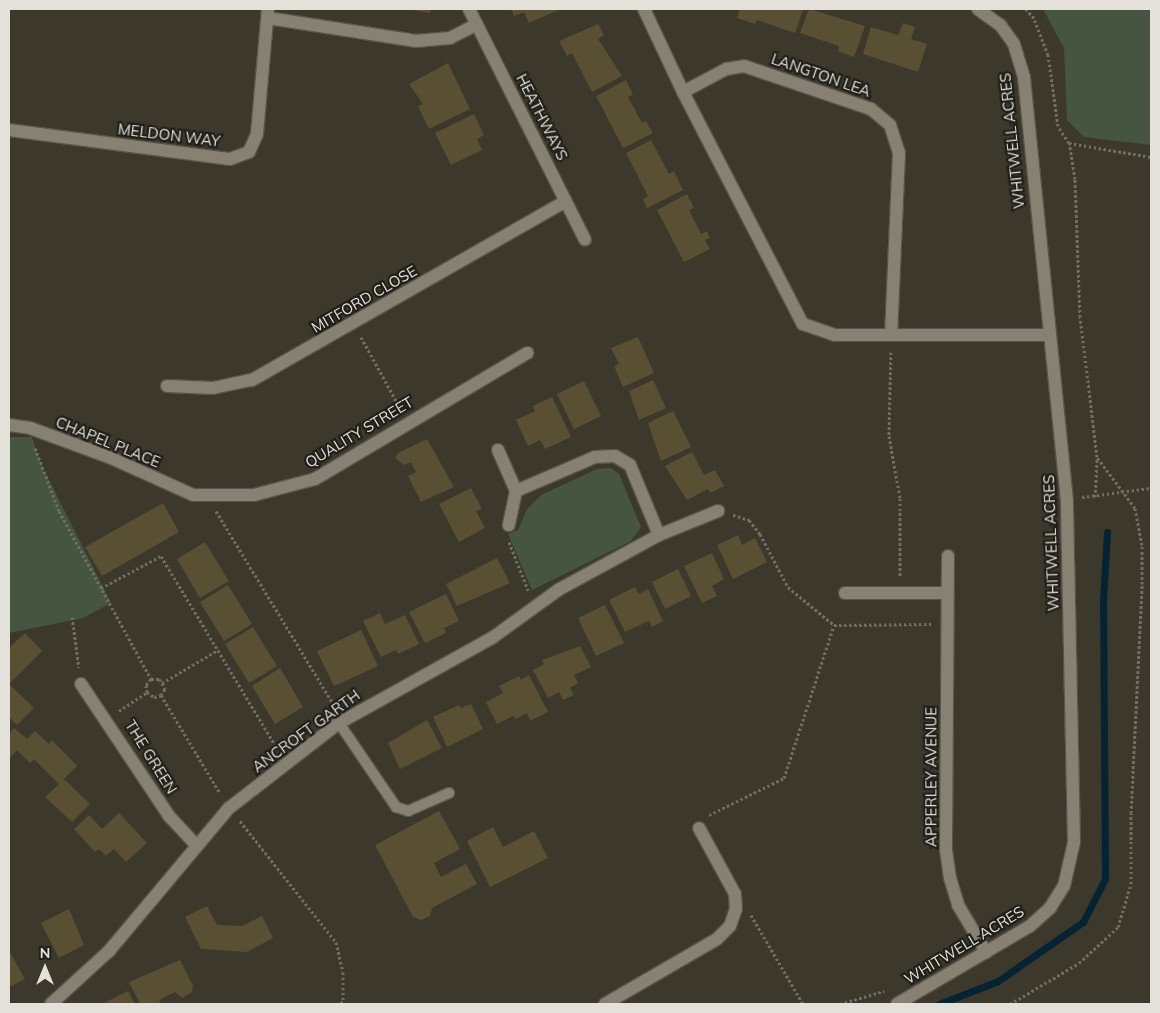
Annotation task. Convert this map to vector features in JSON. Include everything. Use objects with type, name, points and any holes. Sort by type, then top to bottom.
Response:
[{"type":"street","name":"HEATHWAYS","points":[[469,9],[585,240]]},
{"type":"street","points":[[644,9],[683,92],[803,324],[835,335],[1048,335]]},
{"type":"street","name":"WHITWELL ACRES","points":[[897,1004],[1030,926],[1050,908],[1064,886],[1074,842],[1067,500],[1048,335],[1024,77],[1014,44],[1000,25],[978,9]]},
{"type":"street","name":"MELDON WAY","points":[[9,130],[230,159],[249,152],[257,134],[268,14],[416,41],[450,38],[477,24]]},
{"type":"street","name":"LANGTON LEA","points":[[683,92],[726,69],[744,66],[871,109],[890,125],[899,152],[891,334]]},
{"type":"street","name":"MITFORD CLOSE","points":[[167,386],[213,388],[252,380],[354,324],[566,201]]},
{"type":"street","name":"QUALITY STREET","points":[[193,495],[254,495],[315,479],[407,422],[527,353]]},
{"type":"street","name":"CHAPEL PLACE","points":[[9,424],[30,428],[109,458],[193,495]]},
{"type":"street","points":[[498,450],[516,491],[509,525]]},
{"type":"street","points":[[516,491],[596,458],[615,456],[630,465],[660,535]]},
{"type":"street","name":"ANCROFT GARTH","points":[[51,1004],[109,951],[229,808],[341,722],[492,638],[558,590],[660,535],[718,511]]},
{"type":"street","name":"APPERLEY AVENUE","points":[[948,556],[946,850],[950,878],[958,905],[986,952]]},
{"type":"street","points":[[845,593],[947,593]]},
{"type":"street","name":"THE GREEN","points":[[82,684],[107,719],[169,816],[196,845]]},
{"type":"street","points":[[605,1004],[717,939],[730,926],[736,909],[735,894],[699,828]]},
{"type":"lane","points":[[341,722],[396,807],[408,811],[416,809],[449,793]]},
{"type":"path","points":[[1026,9],[1034,18],[1048,55],[1058,126],[1069,143],[1075,179],[1080,317],[1097,458],[1095,497]]},
{"type":"path","points":[[1069,143],[1151,157]]},
{"type":"path","points":[[354,324],[407,422]]},
{"type":"path","points":[[891,334],[889,436],[900,498],[900,593]]},
{"type":"path","points":[[30,428],[59,511],[151,679]]},
{"type":"path","points":[[1010,1004],[1079,963],[1118,927],[1131,884],[1142,545],[1135,508],[1126,493],[1097,458]]},
{"type":"path","points":[[1067,500],[1151,488]]},
{"type":"path","points":[[206,495],[341,722]]},
{"type":"path","points":[[718,511],[749,520],[760,534],[788,587],[834,625],[947,624]]},
{"type":"path","points":[[509,525],[505,531],[535,607]]},
{"type":"path","points":[[101,588],[161,556],[287,764]]},
{"type":"path","points":[[72,617],[82,684]]},
{"type":"path","points":[[699,828],[704,818],[784,778],[834,625]]},
{"type":"path","points":[[162,683],[218,650]]},
{"type":"path","points":[[151,679],[159,679],[162,683],[165,689],[161,695],[154,697],[148,692],[146,685],[151,679]]},
{"type":"path","points":[[107,719],[148,692]]},
{"type":"path","points":[[161,695],[229,808],[336,942],[344,972],[343,1002],[337,1004]]},
{"type":"path","points":[[736,909],[754,916],[803,1004]]},
{"type":"green space","points":[[1043,9],[1151,9],[1151,145],[1084,137],[1067,120],[1064,48]]},
{"type":"green space","points":[[9,437],[32,437],[40,462],[111,603],[83,618],[9,633]]},
{"type":"green space","points":[[611,468],[619,474],[641,527],[631,541],[532,590],[508,534],[518,530],[527,509],[541,495],[597,469]]},
{"type":"building","points":[[409,9],[431,9],[430,13]]},
{"type":"building","points":[[511,9],[560,9],[529,23],[524,12],[514,16]]},
{"type":"building","points":[[740,9],[803,9],[795,33],[757,20],[755,24],[737,18]]},
{"type":"building","points":[[809,9],[865,26],[854,57],[838,51],[839,46],[800,33]]},
{"type":"building","points":[[903,23],[915,27],[911,39],[927,44],[918,72],[863,54],[871,27],[898,35]]},
{"type":"building","points":[[598,24],[604,35],[598,39],[622,76],[592,92],[572,53],[567,56],[559,41]]},
{"type":"building","points":[[448,63],[470,109],[429,129],[418,106],[423,104],[409,84]]},
{"type":"building","points":[[626,80],[633,95],[628,97],[642,123],[646,121],[653,133],[623,148],[596,96]]},
{"type":"building","points":[[474,114],[484,135],[477,139],[482,150],[451,165],[435,133]]},
{"type":"building","points":[[651,140],[669,174],[674,171],[683,190],[647,208],[643,199],[648,196],[626,153]]},
{"type":"building","points":[[687,194],[694,208],[689,210],[701,234],[707,231],[710,238],[705,240],[710,249],[684,262],[657,210]]},
{"type":"building","points":[[638,337],[654,373],[623,387],[614,366],[619,364],[611,348]]},
{"type":"building","points":[[653,380],[666,408],[639,420],[629,391]]},
{"type":"building","points":[[584,381],[601,416],[574,429],[557,394]]},
{"type":"building","points":[[552,397],[571,437],[545,449],[540,440],[528,446],[516,420],[535,411],[533,406]]},
{"type":"building","points":[[673,411],[691,447],[661,461],[648,423]]},
{"type":"building","points":[[427,439],[454,487],[421,502],[408,476],[416,472],[411,462],[404,465],[395,458],[398,453]]},
{"type":"building","points":[[692,452],[704,475],[715,470],[724,486],[710,493],[708,489],[687,500],[665,466]]},
{"type":"building","points":[[471,488],[482,509],[476,511],[485,528],[459,542],[439,504]]},
{"type":"building","points":[[163,503],[179,532],[102,576],[85,547]]},
{"type":"building","points":[[738,535],[742,545],[755,538],[767,562],[733,579],[717,545]]},
{"type":"building","points":[[205,542],[229,581],[200,598],[177,559]]},
{"type":"building","points":[[712,553],[724,579],[712,586],[717,596],[702,603],[684,566]]},
{"type":"building","points":[[497,558],[510,583],[457,606],[446,584]]},
{"type":"building","points":[[678,569],[691,596],[665,609],[652,582]]},
{"type":"building","points":[[228,585],[252,624],[224,641],[200,602]]},
{"type":"building","points":[[635,587],[639,594],[648,589],[663,621],[652,627],[649,621],[625,632],[609,600]]},
{"type":"building","points":[[446,594],[459,621],[444,628],[446,633],[425,643],[409,612]]},
{"type":"building","points":[[605,605],[624,643],[596,656],[578,618]]},
{"type":"building","points":[[380,613],[385,624],[405,615],[419,644],[398,654],[396,650],[381,657],[363,621]]},
{"type":"building","points":[[253,627],[277,666],[249,683],[225,644]]},
{"type":"building","points":[[361,630],[378,666],[334,686],[317,651]]},
{"type":"building","points":[[25,633],[42,651],[9,684],[9,648]]},
{"type":"building","points":[[580,646],[591,667],[574,675],[578,683],[570,688],[574,695],[563,700],[559,692],[548,698],[533,670],[544,664],[542,660]]},
{"type":"building","points":[[280,668],[303,707],[275,724],[252,686]]},
{"type":"building","points":[[529,675],[548,712],[530,721],[527,713],[516,719],[513,716],[497,724],[486,702],[503,693],[499,686],[519,676],[521,680]]},
{"type":"building","points":[[9,684],[34,708],[17,725],[9,717]]},
{"type":"building","points":[[471,704],[483,729],[447,747],[433,717],[459,705],[461,708]]},
{"type":"building","points":[[427,720],[442,748],[400,769],[388,743]]},
{"type":"building","points":[[14,728],[27,739],[35,731],[49,744],[52,740],[77,766],[64,779],[90,804],[72,822],[45,797],[59,784],[34,759],[30,763],[17,750],[9,759],[9,734]]},
{"type":"building","points":[[439,811],[460,849],[434,863],[441,877],[466,864],[477,884],[432,908],[430,916],[421,920],[413,917],[375,845]]},
{"type":"building","points":[[119,813],[147,843],[126,862],[114,849],[106,856],[99,849],[95,852],[74,829],[89,815],[102,829]]},
{"type":"building","points":[[493,827],[503,847],[534,831],[548,858],[490,887],[467,841]]},
{"type":"building","points":[[207,906],[217,925],[242,926],[262,916],[273,938],[247,952],[201,949],[185,917]]},
{"type":"building","points":[[69,909],[84,945],[59,958],[41,923]]},
{"type":"building","points":[[9,951],[25,979],[9,987]]},
{"type":"building","points":[[180,960],[193,986],[192,992],[182,998],[175,992],[159,1000],[161,1004],[140,1004],[129,982]]},
{"type":"building","points":[[128,991],[135,1004],[102,1004]]},
{"type":"waterway","points":[[939,1004],[998,981],[1083,922],[1105,879],[1103,601],[1107,532]]}]
